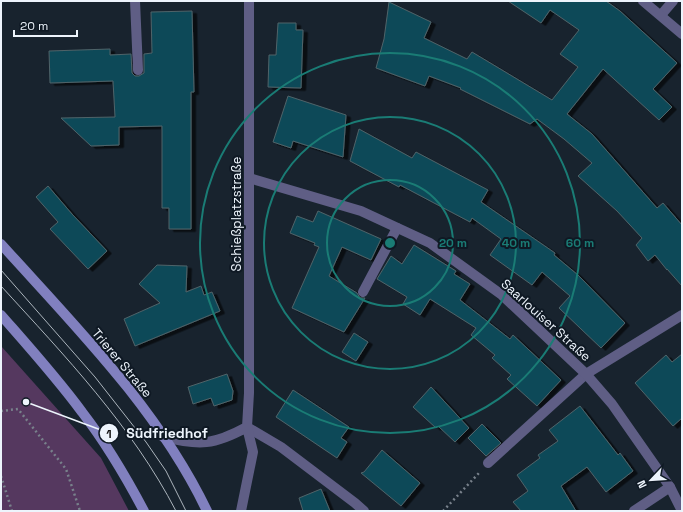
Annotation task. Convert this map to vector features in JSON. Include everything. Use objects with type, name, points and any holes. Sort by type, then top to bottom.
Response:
[{"type":"main road","name":"Trierer Straße","points":[[1,244],[111,368],[163,437],[189,476],[207,511]]},
{"type":"main road","points":[[1,315],[82,411],[124,474],[144,511]]},
{"type":"street","points":[[135,1],[138,70]]},
{"type":"street","name":"Schießplatzstraße","points":[[241,511],[253,452],[247,427],[249,393],[249,1]]},
{"type":"street","points":[[643,1],[682,34]]},
{"type":"street","points":[[661,15],[673,1]]},
{"type":"street","name":"Saarlouiser Straße","points":[[249,178],[361,211],[430,243],[502,295],[586,374],[612,404],[670,487],[682,511]]},
{"type":"street","points":[[363,292],[397,228]]},
{"type":"street","points":[[488,463],[586,374],[682,315]]},
{"type":"street","points":[[163,437],[191,442],[214,442],[231,436],[247,427],[281,447],[355,502],[364,511]]},
{"type":"street","points":[[634,511],[670,487]]},
{"type":"path","points":[[1,411],[18,410],[66,469],[80,511]]},
{"type":"path","points":[[443,511],[488,463]]},
{"type":"path","points":[[1,476],[12,511]]},
{"type":"shaded area","points":[[1,346],[101,458],[129,511],[1,511]]},
{"type":"building","points":[[508,1],[606,1],[620,11],[677,63],[653,89],[672,107],[659,120],[603,69],[567,114],[592,134],[657,208],[663,203],[682,225],[682,286],[655,255],[648,261],[636,245],[642,238],[617,211],[578,176],[592,163],[564,139],[537,119],[530,124],[460,89],[461,88],[429,76],[425,86],[376,68],[384,39],[389,2],[431,22],[424,38],[467,59],[472,52],[552,100],[578,67],[560,54],[579,30],[550,10],[541,23]]},
{"type":"building","points":[[192,11],[194,92],[191,92],[191,229],[169,229],[169,208],[162,208],[162,126],[119,127],[119,145],[91,146],[61,118],[115,117],[113,81],[50,83],[49,51],[110,49],[110,55],[131,54],[132,73],[135,76],[139,76],[144,73],[144,54],[152,53],[151,12]]},
{"type":"building","points":[[278,23],[296,23],[296,30],[303,30],[301,88],[268,87],[269,55],[276,55]]},
{"type":"building","points":[[288,96],[346,115],[343,157],[293,141],[291,148],[273,142]]},
{"type":"building","points":[[359,129],[412,158],[416,152],[488,190],[481,202],[555,253],[554,255],[578,275],[625,323],[601,348],[559,308],[570,296],[542,272],[532,285],[490,255],[501,239],[472,218],[470,222],[400,185],[399,187],[350,161]]},
{"type":"building","points":[[48,186],[107,251],[88,269],[50,229],[58,222],[36,197]]},
{"type":"building","points":[[318,211],[381,239],[371,260],[342,247],[329,276],[357,293],[360,298],[365,298],[344,332],[292,308],[319,247],[314,245],[315,243],[290,233],[297,216],[313,222]]},
{"type":"building","points":[[414,245],[456,271],[454,274],[470,284],[460,300],[510,339],[513,335],[561,380],[537,406],[507,379],[511,375],[492,358],[495,355],[471,335],[476,328],[430,299],[420,315],[403,304],[407,297],[377,279],[391,256],[402,264]]},
{"type":"building","points":[[157,265],[187,266],[186,292],[201,286],[204,295],[212,292],[220,311],[135,346],[124,319],[160,303],[139,284]]},
{"type":"building","points":[[354,333],[368,342],[356,361],[342,352]]},
{"type":"building","points":[[682,354],[682,418],[673,426],[635,383],[666,355],[672,362]]},
{"type":"building","points":[[227,374],[233,391],[232,400],[214,406],[211,398],[193,404],[188,387]]},
{"type":"building","points":[[431,387],[469,428],[455,442],[438,426],[436,428],[413,407]]},
{"type":"building","points":[[293,390],[349,427],[341,438],[347,442],[337,458],[276,417]]},
{"type":"building","points":[[580,406],[618,455],[620,453],[633,471],[606,492],[587,467],[561,486],[576,511],[521,511],[513,502],[528,491],[517,475],[540,458],[538,455],[558,441],[549,430]]},
{"type":"building","points":[[482,424],[501,443],[486,456],[468,438]]},
{"type":"building","points":[[382,450],[420,483],[401,506],[361,473],[364,472]]},
{"type":"building","points":[[321,489],[330,511],[303,511],[299,498]]},
{"type":"tram line","points":[[1,270],[95,377],[146,442],[166,471],[186,511]]},
{"type":"tram line","points":[[1,286],[73,366],[118,421],[139,450],[176,511]]},
{"type":"place","name":"Südfriedhof","points":[[26,402]]}]
